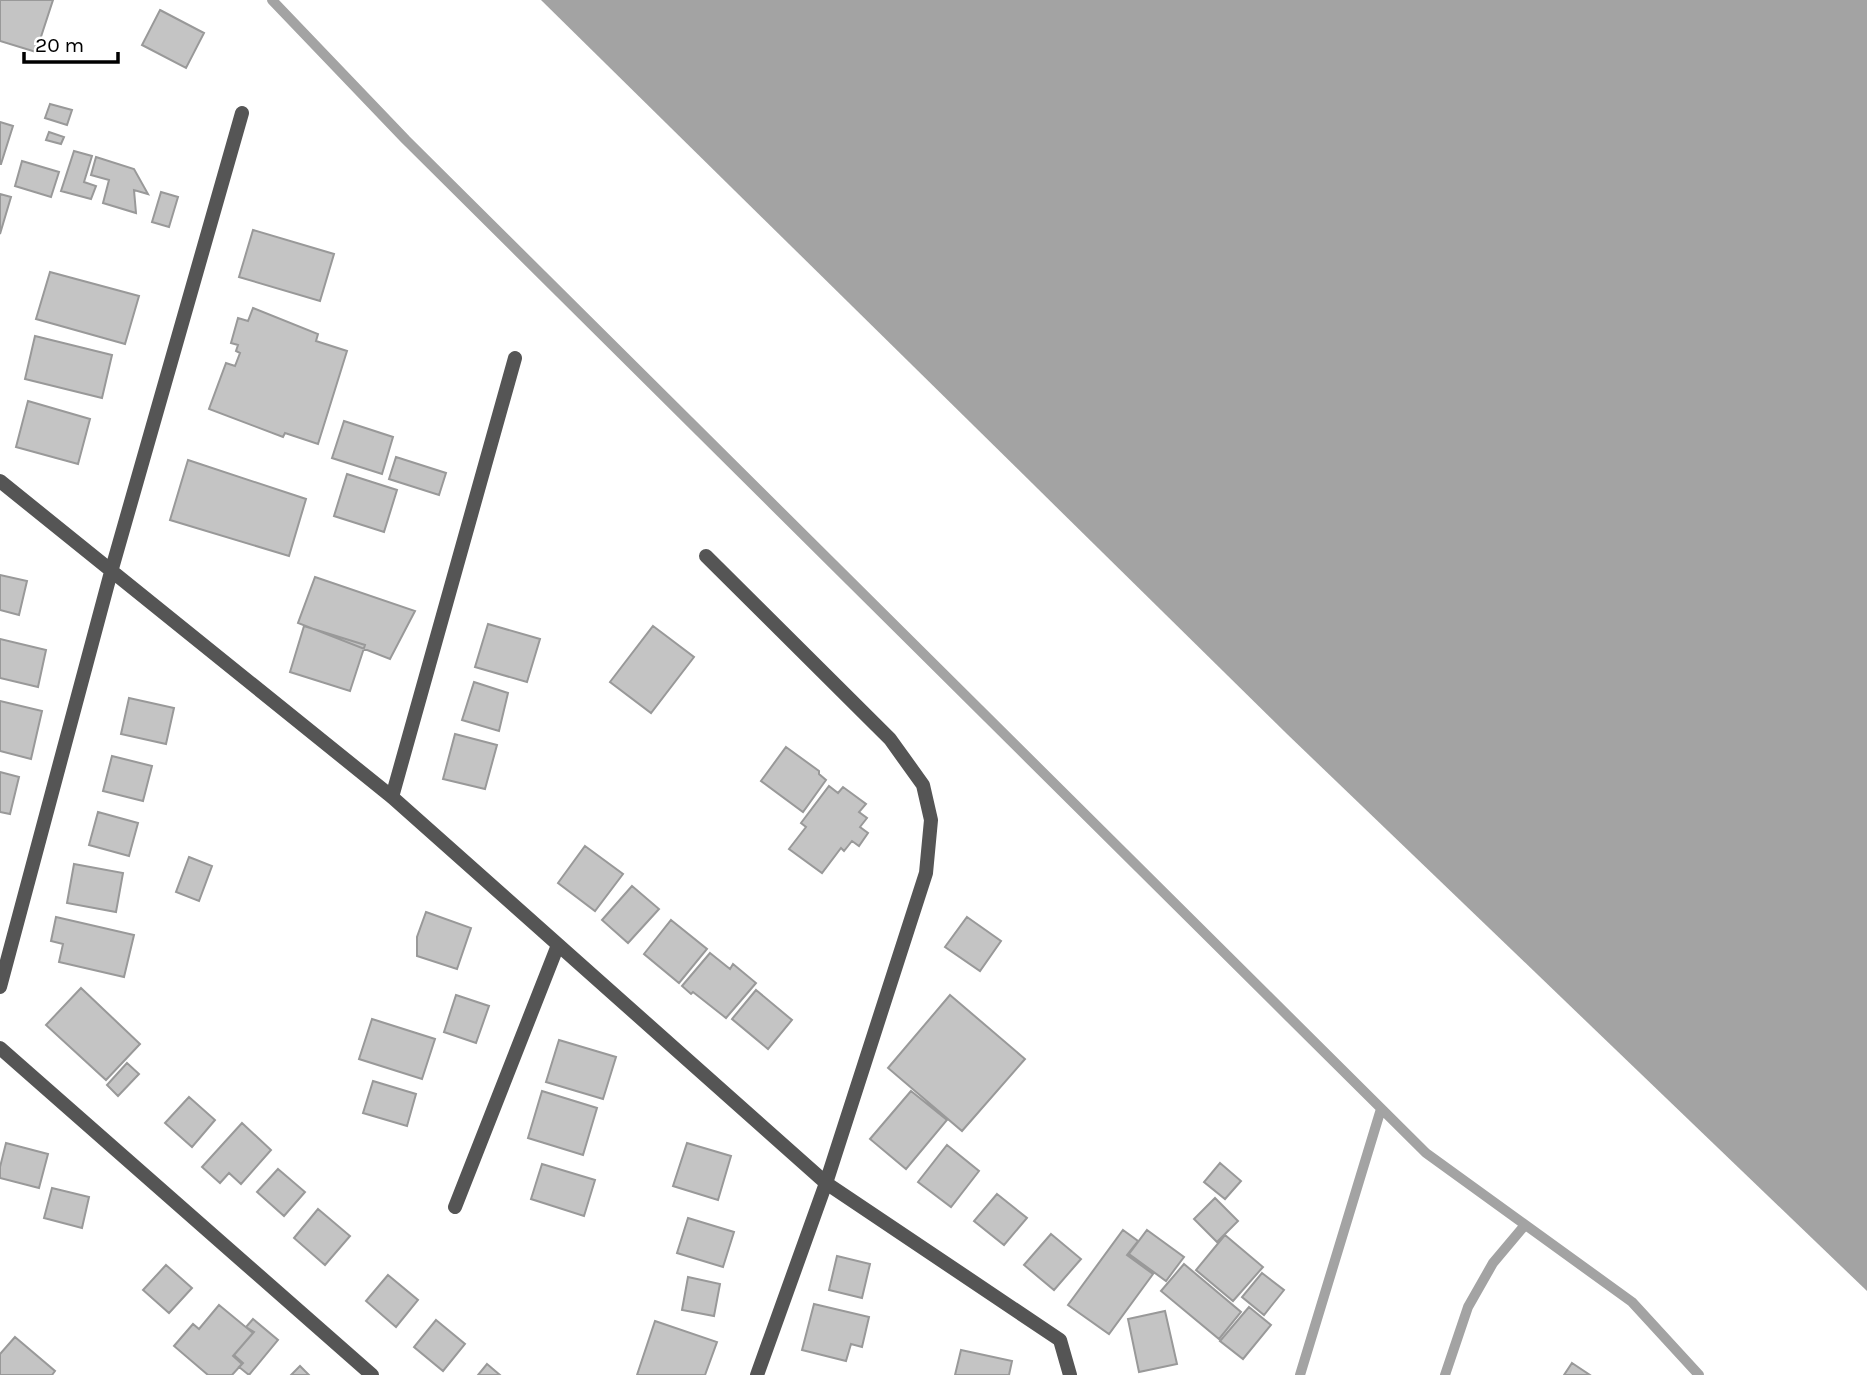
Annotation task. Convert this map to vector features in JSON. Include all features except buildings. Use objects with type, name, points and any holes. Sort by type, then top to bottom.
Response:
[{"type":"street","points":[[0,987],[111,572],[242,113]]},
{"type":"street","points":[[392,797],[515,358]]},
{"type":"street","points":[[0,481],[392,797],[826,1183],[1060,1340],[1070,1375]]},
{"type":"street","points":[[706,556],[890,739],[923,785],[931,821],[926,873],[826,1183],[757,1375]]},
{"type":"street","points":[[455,1207],[558,944]]},
{"type":"street","points":[[0,1048],[372,1375]]},
{"type":"shaded area","points":[[541,0],[1867,0],[1867,1291],[1287,734]]},
{"type":"waterway","points":[[272,0],[406,140],[1426,1153],[1632,1302],[1699,1375]]},
{"type":"waterway","points":[[1300,1375],[1381,1109]]},
{"type":"waterway","points":[[1445,1375],[1468,1307],[1493,1263],[1525,1225]]}]
